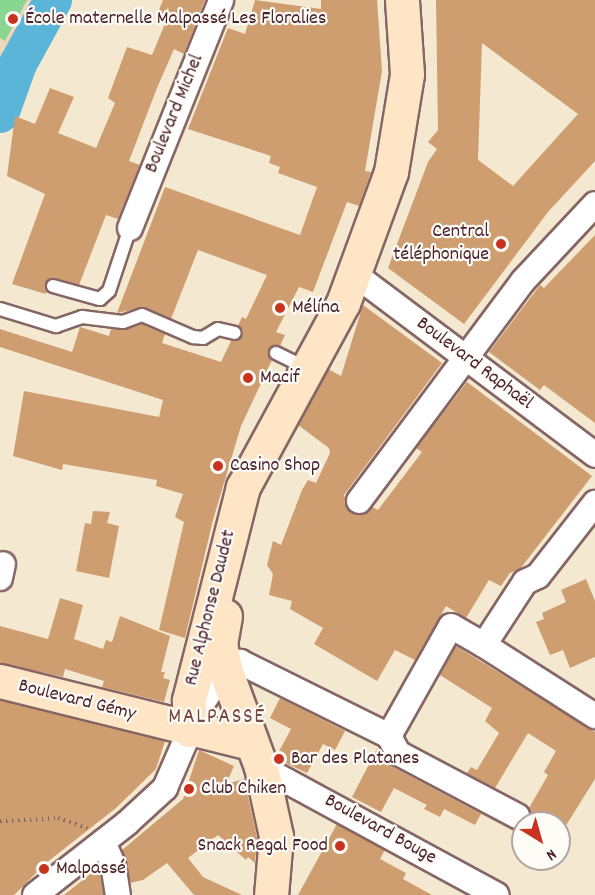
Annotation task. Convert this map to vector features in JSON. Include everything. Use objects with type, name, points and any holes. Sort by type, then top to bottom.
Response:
[{"type":"street","name":"Boulevard Michel","points":[[130,228],[221,0]]},
{"type":"street","name":"Rue Alphonse Daudet","points":[[189,730],[189,700],[213,593],[243,487],[343,303],[391,172],[407,74],[402,0]]},
{"type":"street","points":[[359,501],[523,281],[595,204]]},
{"type":"street","name":"Boulevard Raphaël","points":[[353,273],[595,455]]},
{"type":"street","name":"Rue Alphonse Daudet","points":[[189,730],[216,678],[225,669],[220,643],[258,463]]},
{"type":"street","points":[[484,645],[525,582],[538,576],[595,503]]},
{"type":"street","points":[[389,736],[451,626],[595,716]]},
{"type":"street","points":[[271,895],[276,836],[256,755],[225,669],[240,662],[389,736],[398,753],[511,813]]},
{"type":"street","name":"Boulevard Gémy","points":[[0,681],[189,730],[200,729],[256,755]]},
{"type":"street","points":[[35,895],[103,842],[165,788],[189,730]]},
{"type":"street","name":"Boulevard Bouge","points":[[256,755],[497,895]]},
{"type":"street","points":[[103,842],[113,864],[118,895]]},
{"type":"lane","points":[[53,286],[100,299],[110,291],[130,228]]},
{"type":"lane","points":[[0,309],[56,326],[82,317],[123,322],[142,315],[193,337],[203,338],[218,329],[235,333]]},
{"type":"lane","points":[[276,353],[308,369]]},
{"type":"path","points":[[0,821],[58,818],[91,829],[103,842]]},
{"type":"shaded area","name":"École maternelle Malpassé Les Floralies","points":[[0,0],[37,0],[0,68]]},
{"type":"green space","points":[[0,0],[27,0],[5,41],[0,38]]},
{"type":"building","points":[[163,0],[205,0],[184,54],[174,49],[157,88],[129,161],[140,165],[118,219],[106,215],[79,285],[50,278],[45,284],[46,294],[12,284],[45,194],[7,176],[15,116],[35,124],[50,88],[74,97],[58,133],[96,148],[115,103],[108,98],[127,47],[152,55],[167,19],[157,15]]},
{"type":"building","points":[[255,0],[321,9],[321,0],[377,0],[382,71],[365,171],[371,172],[359,206],[347,202],[313,292],[299,287],[276,332],[285,335],[280,346],[268,350],[272,360],[241,426],[213,520],[185,638],[159,630],[184,522],[175,517],[183,494],[156,486],[157,480],[63,464],[62,470],[13,456],[24,391],[159,417],[163,400],[0,347],[0,329],[72,352],[80,327],[109,336],[111,329],[125,330],[142,324],[165,334],[162,343],[221,362],[231,341],[241,338],[243,331],[238,326],[242,317],[246,319],[267,275],[198,250],[171,319],[144,307],[117,313],[165,187],[300,235],[317,187],[278,173],[280,167],[269,163],[271,156],[188,129],[228,28],[245,34]]},
{"type":"building","points":[[436,0],[595,0],[595,161],[548,212],[464,324],[388,268],[428,162],[437,149],[428,142],[438,130]],"holes":[[[482,43],[578,114],[513,186],[478,160]]]},
{"type":"building","points":[[595,235],[595,423],[544,385],[540,390],[489,352],[540,285],[544,288]]},
{"type":"building","points":[[363,305],[442,363],[344,495],[350,512],[358,515],[372,507],[378,510],[422,452],[416,448],[467,382],[592,476],[520,569],[510,573],[501,586],[489,580],[466,618],[446,606],[415,660],[395,650],[377,681],[314,644],[323,628],[290,609],[292,601],[269,595],[273,574],[267,565],[273,541],[281,545],[302,490],[308,480],[316,483],[330,453],[329,448],[298,425],[328,369],[341,376]]},
{"type":"building","points":[[93,511],[110,512],[107,523],[119,526],[109,578],[76,571],[85,523],[91,524]]},
{"type":"building","points":[[586,579],[595,601],[595,657],[570,668],[563,650],[550,655],[536,622],[544,619],[542,613],[566,602],[561,590]]},
{"type":"building","points":[[60,598],[83,605],[74,639],[103,649],[106,640],[112,642],[120,616],[170,636],[161,672],[165,672],[163,678],[170,680],[164,702],[102,687],[104,681],[65,669],[63,677],[0,663],[0,626],[48,639]]},
{"type":"building","points":[[456,646],[595,732],[595,779],[571,817],[571,811],[529,811],[548,775],[544,772],[556,751],[528,733],[495,788],[467,773],[471,767],[477,770],[499,733],[485,721],[492,708],[440,675]]},
{"type":"building","points":[[280,698],[345,731],[335,750],[323,744],[307,773],[279,760],[277,755],[291,729],[270,718]]},
{"type":"building","points":[[0,700],[165,741],[156,769],[116,808],[46,863],[14,895],[0,895]]},
{"type":"building","points":[[377,749],[391,766],[511,830],[481,814],[475,825],[444,809],[440,817],[424,809],[427,805],[394,788],[381,812],[352,797]]},
{"type":"building","points":[[199,750],[234,766],[226,784],[244,779],[257,837],[255,863],[248,857],[246,860],[218,835],[188,858],[203,877],[242,895],[194,895],[167,863],[143,880],[130,883],[122,850],[183,799]]},
{"type":"building","points":[[337,824],[385,850],[380,859],[406,873],[403,879],[432,895],[298,895]]},
{"type":"building","points":[[99,867],[104,895],[64,895]]},
{"type":"waterway","points":[[0,114],[18,64],[53,0]]},
{"type":"place","name":"École maternelle Malpassé Les Floralies","points":[[13,19]]},
{"type":"place","name":"Central téléphonique","points":[[501,244]]},
{"type":"place","name":"Mélína","points":[[280,308]]},
{"type":"place","name":"Macif","points":[[248,378]]},
{"type":"place","name":"Casino Shop","points":[[218,466]]},
{"type":"place","name":"Bar des Platanes","points":[[279,759]]},
{"type":"place","name":"Club Chiken","points":[[189,789]]},
{"type":"place","name":"Snack Regal Food","points":[[340,846]]},
{"type":"place","name":"Malpassé","points":[[44,869]]},
{"type":"district","name":"MALPASSÉ","points":[[217,718]]}]
